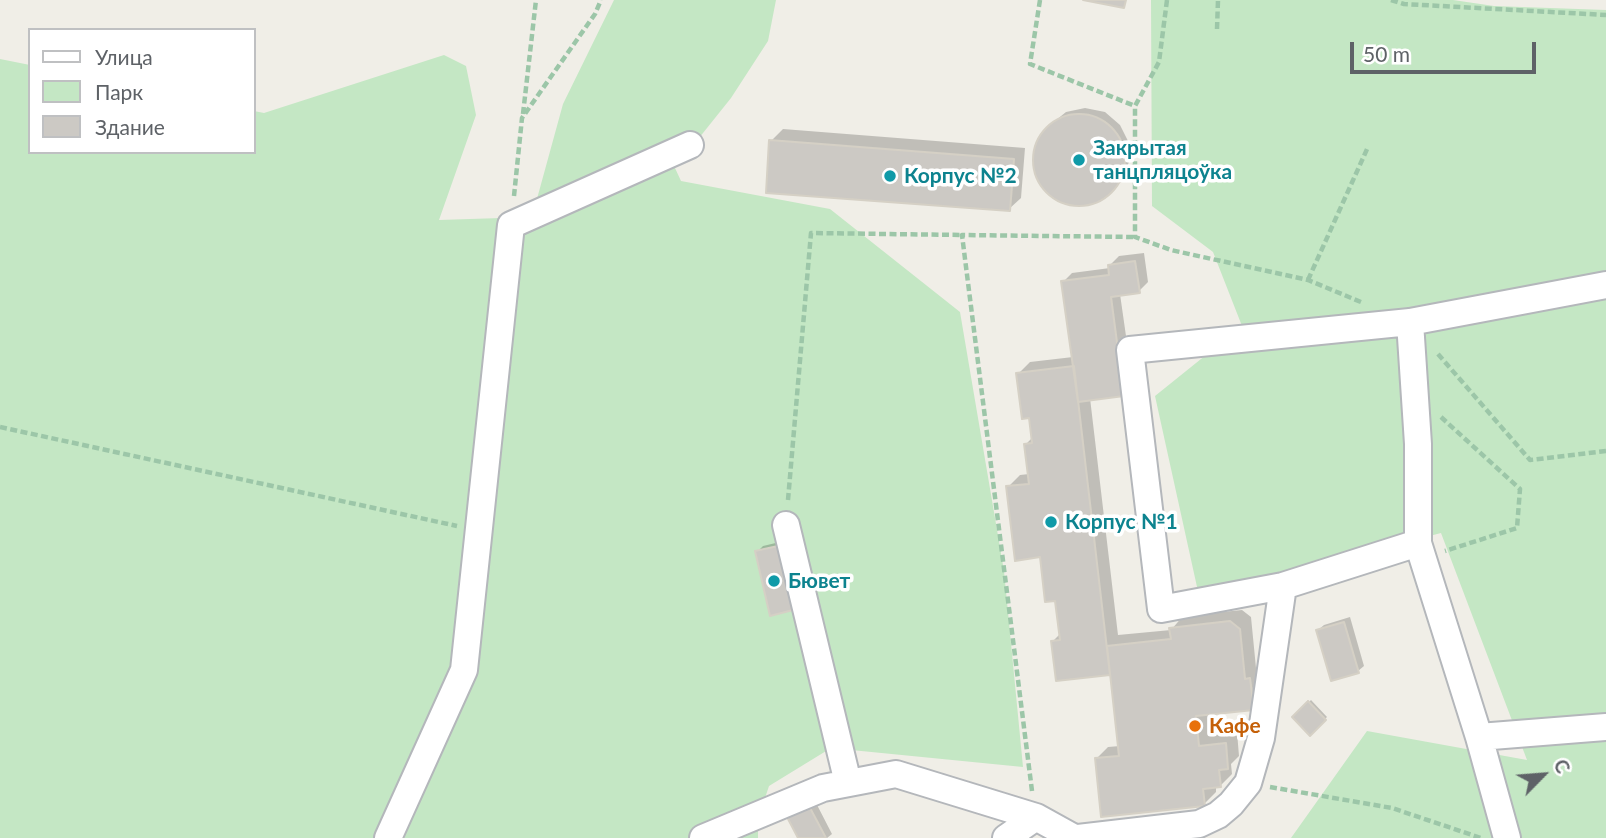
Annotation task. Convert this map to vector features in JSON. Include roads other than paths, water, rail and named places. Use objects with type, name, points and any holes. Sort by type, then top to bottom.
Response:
[{"type":"street","points":[[387,838],[464,670],[511,225],[690,145]]},
{"type":"street","points":[[1418,543],[1283,586],[1161,609],[1130,350],[1410,322],[1606,285]]},
{"type":"street","points":[[1410,322],[1418,444],[1418,543],[1479,737],[1507,838]]},
{"type":"street","points":[[786,525],[848,783]]},
{"type":"street","points":[[703,838],[823,788],[896,774],[1036,817],[1076,838],[1199,824],[1224,810],[1248,783],[1261,738],[1283,586]]},
{"type":"street","points":[[1479,737],[1606,727]]},
{"type":"street","points":[[1006,838],[1036,817]]},
{"type":"place","name":"Закрытая танцпляцоўка","points":[[1079,160]]},
{"type":"place","name":"Корпус №2","points":[[890,176]]},
{"type":"place","name":"Корпус №1","points":[[1051,522]]},
{"type":"place","name":"Бювет","points":[[774,581]]},
{"type":"place","name":"Кафе","points":[[1195,726]]}]
